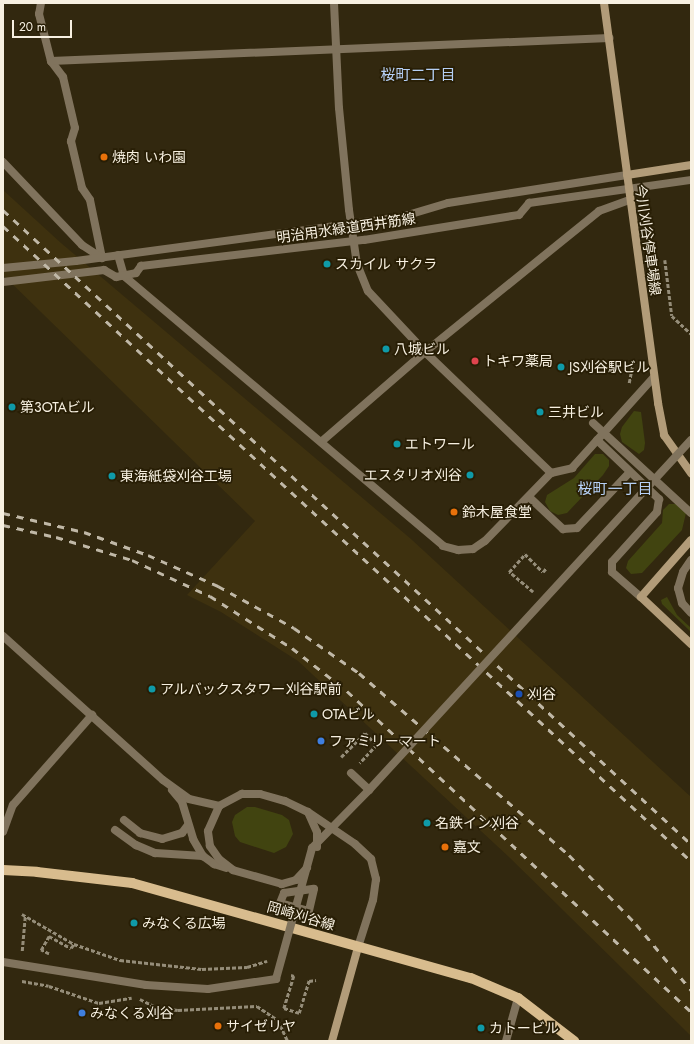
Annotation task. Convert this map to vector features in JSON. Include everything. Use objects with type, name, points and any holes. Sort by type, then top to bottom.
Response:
[{"type":"main road","name":"今川刈谷停車場線","points":[[604,3],[610,38],[626,175],[629,188],[653,378],[664,435],[691,473]]},
{"type":"main road","points":[[626,175],[691,165]]},
{"type":"main road","points":[[691,541],[641,597],[691,644]]},
{"type":"main road","name":"岡崎刈谷線","points":[[3,870],[132,883],[471,978],[518,998],[574,1041]]},
{"type":"main road","points":[[332,1041],[358,947]]},
{"type":"street","points":[[41,3],[39,14],[51,61],[63,77],[75,128],[71,141],[82,188],[90,200],[102,258]]},
{"type":"street","points":[[334,3],[339,108],[350,224],[357,264],[368,291],[425,352],[551,473]]},
{"type":"street","points":[[51,61],[610,38]]},
{"type":"street","points":[[3,162],[82,244],[102,258]]},
{"type":"street","points":[[3,268],[102,258],[401,217],[448,203],[626,175]]},
{"type":"street","name":"明治用水緑道西井筋線","points":[[124,276],[136,273],[141,266],[353,242],[519,215],[529,203],[691,180]]},
{"type":"street","points":[[321,442],[425,352],[599,211],[630,200]]},
{"type":"street","points":[[118,255],[124,276],[443,546],[458,550],[473,549],[485,542],[551,473],[572,468],[653,378]]},
{"type":"street","points":[[3,282],[104,270],[116,277],[124,276]]},
{"type":"street","points":[[593,423],[691,513]]},
{"type":"street","points":[[597,440],[659,499],[657,512],[612,562],[612,572],[641,597]]},
{"type":"street","points":[[3,962],[146,985],[208,989],[276,979],[312,848],[369,790],[691,440]]},
{"type":"street","points":[[529,497],[563,529],[577,528],[630,472]]},
{"type":"street","points":[[691,560],[683,572],[678,588],[682,603],[691,613]]},
{"type":"street","points":[[3,636],[163,780],[189,799],[219,806]]},
{"type":"street","points":[[3,832],[13,805],[92,715]]},
{"type":"street","points":[[351,773],[369,790]]},
{"type":"street","points":[[163,780],[182,802],[188,825],[203,856],[214,864],[282,884],[296,880],[310,865],[317,847],[317,832],[308,812]]},
{"type":"street","points":[[233,870],[219,859],[210,846],[208,831],[219,806],[242,794],[260,794],[285,801],[308,812],[355,844],[371,859],[376,878],[373,900],[358,947]]},
{"type":"street","points":[[124,820],[140,833],[162,839],[182,833],[188,825]]},
{"type":"street","points":[[115,830],[136,845],[155,853],[203,856]]},
{"type":"street","points":[[506,1041],[518,998]]},
{"type":"path","points":[[665,260],[672,316],[691,334]]},
{"type":"path","points":[[626,387],[629,383],[633,362]]},
{"type":"path","points":[[542,601],[509,572],[525,554],[543,572],[547,567]]},
{"type":"path","points":[[341,758],[365,733],[377,745],[351,773]]},
{"type":"path","points":[[22,914],[74,944],[120,960],[159,966],[202,969],[239,967],[269,960]]},
{"type":"path","points":[[55,957],[41,950],[49,936],[71,948],[74,944]]},
{"type":"path","points":[[278,971],[294,976],[284,1008],[300,1013],[309,981],[316,980]]},
{"type":"shaded area","points":[[3,190],[61,243],[411,539],[691,797],[691,1036],[510,858],[298,661],[221,612],[187,595],[255,521],[3,275]]},
{"type":"shaded area","points":[[634,411],[641,412],[645,443],[644,450],[639,454],[622,442],[620,434],[622,427]]},
{"type":"shaded area","points":[[595,454],[603,454],[609,460],[609,466],[603,475],[567,513],[558,515],[550,511],[545,502],[547,495],[574,478]]},
{"type":"shaded area","points":[[669,504],[676,504],[686,513],[682,530],[642,573],[631,574],[626,568],[628,561],[662,523],[663,510]]},
{"type":"shaded area","points":[[667,597],[677,615],[691,628],[691,632],[662,604],[661,600]]},
{"type":"shaded area","points":[[247,807],[255,807],[282,815],[289,820],[293,834],[286,847],[274,853],[240,842],[235,836],[232,822],[235,815]]},
{"type":"railway","points":[[3,210],[691,844]]},
{"type":"railway","points":[[3,226],[691,861]]},
{"type":"railway","points":[[3,513],[84,532],[148,555],[218,586],[294,628],[359,673],[569,855],[636,924],[691,990]]},
{"type":"railway","points":[[3,525],[56,537],[132,560],[210,596],[292,648],[347,691],[691,1012]]},
{"type":"place","name":"焼肉 いわ園","points":[[104,157]]},
{"type":"place","name":"スカイル サクラ","points":[[327,264]]},
{"type":"place","name":"八城ビル","points":[[386,349]]},
{"type":"place","name":"トキワ薬局","points":[[475,361]]},
{"type":"place","name":"JS刈谷駅ビル","points":[[561,367]]},
{"type":"place","name":"第3OTAビル","points":[[12,407]]},
{"type":"place","name":"三井ビル","points":[[540,412]]},
{"type":"place","name":"エトワール","points":[[397,444]]},
{"type":"place","name":"エスタリオ刈谷","points":[[470,475]]},
{"type":"place","name":"東海紙袋刈谷工場","points":[[112,476]]},
{"type":"place","name":"鈴木屋食堂","points":[[454,512]]},
{"type":"place","name":"アルバックスタワー刈谷駅前","points":[[152,689]]},
{"type":"place","name":"刈谷","points":[[519,694]]},
{"type":"place","name":"OTAビル","points":[[314,714]]},
{"type":"place","name":"ファミリーマート","points":[[321,741]]},
{"type":"place","name":"名鉄イン刈谷","points":[[427,823]]},
{"type":"place","name":"嘉文","points":[[445,847]]},
{"type":"place","name":"みなくる広場","points":[[134,923]]},
{"type":"place","name":"みなくる刈谷","points":[[82,1013]]},
{"type":"place","name":"サイゼリヤ","points":[[218,1026]]},
{"type":"place","name":"カトービル","points":[[481,1028]]},
{"type":"district","name":"桜町二丁目","points":[[418,76]]},
{"type":"district","name":"桜町一丁目","points":[[615,490]]}]
